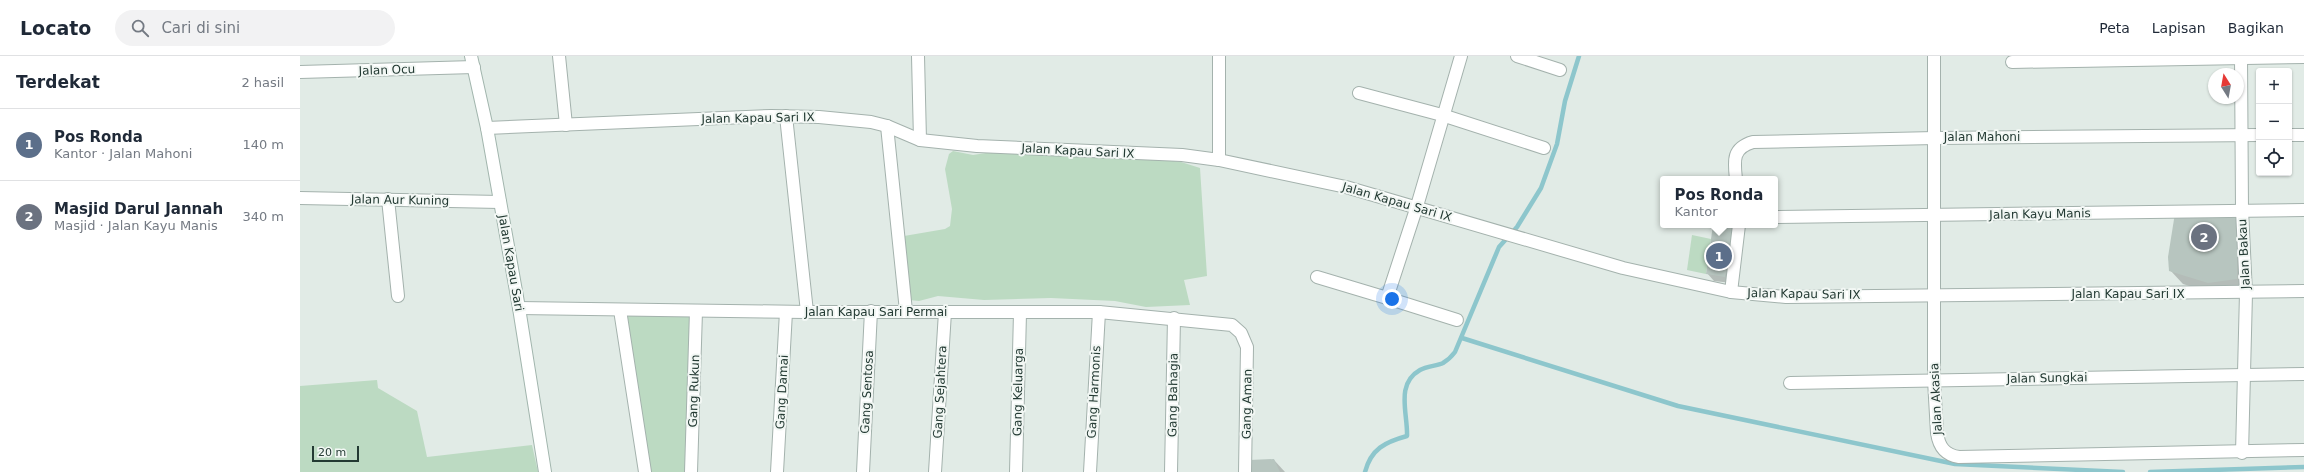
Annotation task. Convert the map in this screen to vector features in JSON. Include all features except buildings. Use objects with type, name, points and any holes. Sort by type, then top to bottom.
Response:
[{"type":"street","points":[[559,56],[566,125]]},
{"type":"street","points":[[918,56],[920,140]]},
{"type":"street","points":[[1219,56],[1219,160]]},
{"type":"street","points":[[1387,298],[1417,206],[1442,114],[1461,56]]},
{"type":"street","points":[[1517,56],[1560,70]]},
{"type":"street","name":"Jalan Akasia","points":[[1934,56],[1934,380],[1938,441],[1945,452],[1951,456],[2242,453],[2304,450]]},
{"type":"street","points":[[2012,62],[2241,56],[2304,57]]},
{"type":"street","name":"Jalan Bakau","points":[[2241,56],[2242,210],[2246,293],[2246,375],[2242,453]]},
{"type":"street","name":"Jalan Ocu","points":[[300,72],[473,62]]},
{"type":"street","name":"Jalan Kapau Sari","points":[[473,62],[487,128],[520,308],[545,472]]},
{"type":"street","points":[[1359,93],[1442,114],[1544,148]]},
{"type":"street","points":[[786,116],[807,312]]},
{"type":"street","name":"Jalan Kapau Sari IX","points":[[487,128],[786,116],[843,118],[887,126],[920,140],[977,146],[1182,155],[1219,160],[1346,187],[1417,206],[1520,239],[1623,268],[1731,292],[1786,296],[2246,293],[2304,291]]},
{"type":"street","points":[[887,126],[906,311]]},
{"type":"street","name":"Jalan Mahoni","points":[[1736,176],[1734,157],[1737,151],[1753,142],[1935,138],[2256,135]]},
{"type":"street","points":[[2292,135],[2304,135]]},
{"type":"street","name":"Jalan Aur Kuning","points":[[300,198],[500,202]]},
{"type":"street","points":[[388,199],[398,296]]},
{"type":"street","name":"Jalan Kayu Manis","points":[[1778,218],[2304,210]]},
{"type":"street","points":[[1731,292],[1739,228]]},
{"type":"street","points":[[1317,277],[1457,320]]},
{"type":"street","name":"Jalan Kapau Sari Permai","points":[[520,308],[786,312],[1099,312],[1174,318],[1232,325],[1238,329],[1243,337]]},
{"type":"street","points":[[620,310],[645,472]]},
{"type":"street","name":"Gang Rukun","points":[[691,472],[696,311]]},
{"type":"street","name":"Gang Sentosa","points":[[863,472],[871,311]]},
{"type":"street","name":"Gang Damai","points":[[777,472],[786,312]]},
{"type":"street","name":"Gang Sejahtera","points":[[935,472],[944,312]]},
{"type":"street","name":"Gang Harmonis","points":[[1090,472],[1099,312]]},
{"type":"street","name":"Gang Keluarga","points":[[1016,472],[1020,313]]},
{"type":"street","name":"Gang Bahagia","points":[[1171,472],[1174,318]]},
{"type":"street","name":"Gang Aman","points":[[1243,337],[1248,354],[1245,472]]},
{"type":"street","name":"Jalan Sungkai","points":[[1790,383],[2304,374]]},
{"type":"green space","points":[[953,151],[973,155],[999,151],[1152,158],[1181,162],[1200,168],[1207,276],[1184,280],[1190,305],[1146,307],[1115,301],[1051,298],[984,300],[938,296],[919,301],[909,300],[909,276],[904,236],[945,229],[950,226],[952,209],[945,169],[949,154]]},
{"type":"green space","points":[[1692,235],[1711,239],[1706,274],[1687,270]]},
{"type":"green space","points":[[620,310],[696,311],[691,472],[645,472]]},
{"type":"green space","points":[[377,380],[378,388],[417,411],[427,457],[532,445],[538,472],[300,472],[300,386]]},
{"type":"waterway","points":[[1365,472],[1375,452],[1386,444],[1407,436],[1404,400],[1408,383],[1412,376],[1420,370],[1443,363],[1455,352],[1499,247],[1517,227],[1541,188],[1557,144],[1565,101],[1579,56]]},
{"type":"waterway","points":[[1462,338],[1678,406],[1955,464],[2123,472]]},
{"type":"waterway","points":[[2150,472],[2304,467]]},
{"type":"place","name":"Masjid Darul Jannah","points":[[2204,237]]},
{"type":"place","name":"Pos Ronda","points":[[1719,256]]}]
